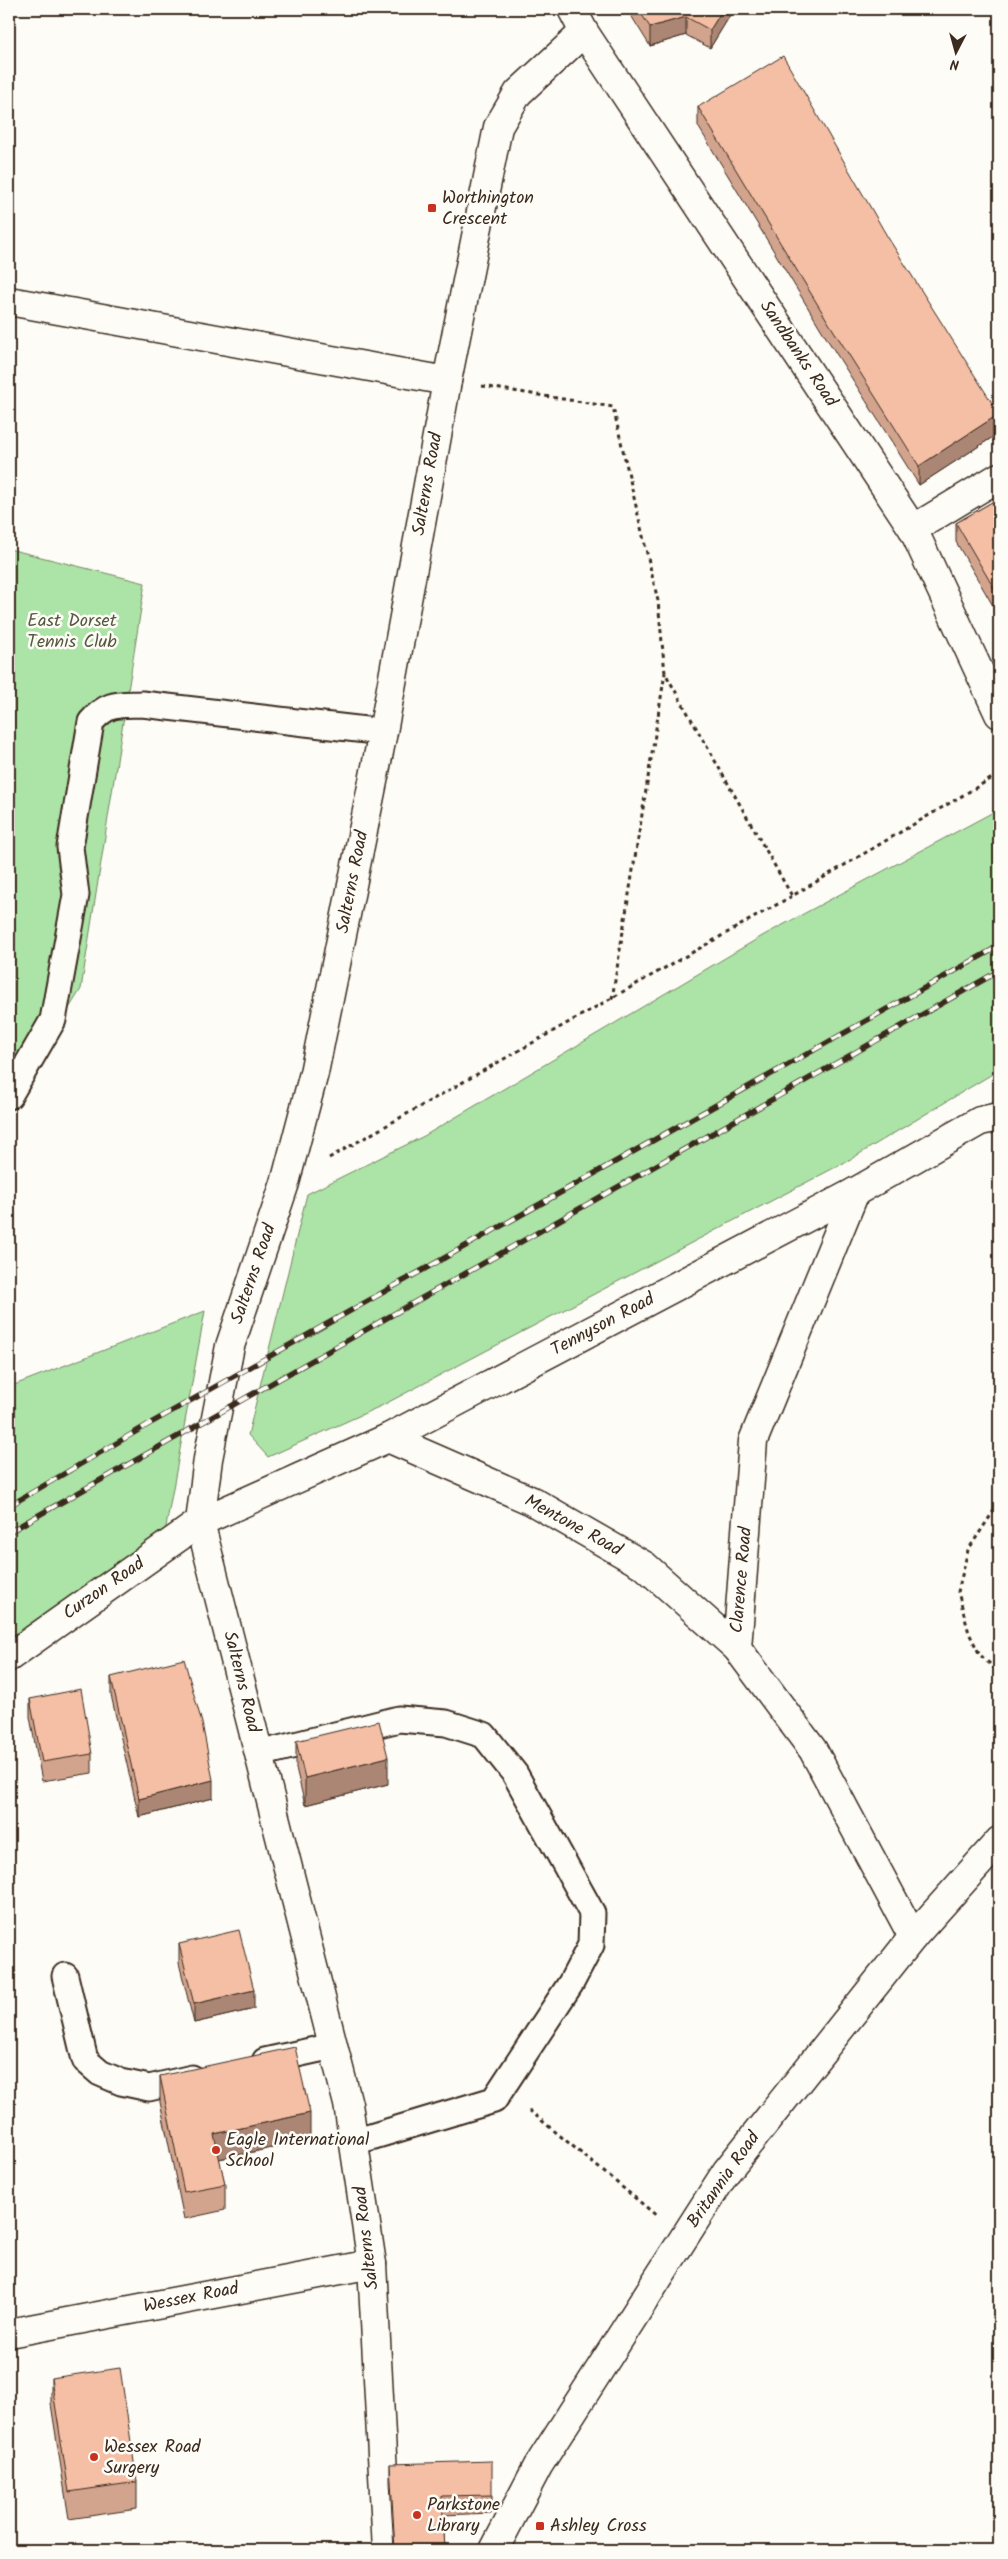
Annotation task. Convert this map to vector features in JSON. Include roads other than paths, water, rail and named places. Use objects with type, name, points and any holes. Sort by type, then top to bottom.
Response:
[{"type":"street","name":"Salterns Road","points":[[387,2550],[372,2264],[348,2104],[200,1522],[208,1458],[230,1346],[285,1183],[314,1073],[383,732],[447,381],[498,126],[518,93],[578,20]]},
{"type":"street","name":"Sandbanks Road","points":[[578,20],[913,529],[999,714]]},
{"type":"street","points":[[9,301],[447,381]]},
{"type":"street","points":[[913,529],[999,478]]},
{"type":"street","name":"Tennyson Road","points":[[200,1522],[388,1438],[855,1192],[980,1121],[999,1117]]},
{"type":"street","name":"Clarence Road","points":[[855,1192],[753,1441],[737,1648],[813,1750],[912,1937]]},
{"type":"street","name":"Mentone Road","points":[[388,1438],[532,1501],[645,1566],[737,1648]]},
{"type":"street","name":"Curzon Road","points":[[9,1657],[200,1522]]},
{"type":"street","name":"Britannia Road","points":[[494,2550],[538,2466],[726,2172],[912,1937],[999,1841]]},
{"type":"street","name":"Wessex Road","points":[[9,2333],[372,2264]]},
{"type":"lane","points":[[9,1096],[53,1020],[76,895],[70,847],[91,722],[101,710],[113,705],[142,704],[383,732]]},
{"type":"lane","points":[[259,1754],[400,1719],[446,1723],[484,1735],[515,1774],[592,1912],[591,1946],[571,1983],[494,2100],[354,2142]]},
{"type":"lane","points":[[65,1976],[85,2060],[100,2073],[122,2082],[149,2088],[217,2073]]},
{"type":"lane","points":[[246,2066],[333,2046]]},
{"type":"railway","points":[[9,1506],[149,1424],[999,946]]},
{"type":"railway","points":[[9,1532],[999,971]]},
{"type":"place","name":"Worthington Crescent","points":[[432,208]]},
{"type":"place","name":"Eagle International School","points":[[216,2150]]},
{"type":"place","name":"Wessex Road Surgery","points":[[94,2457]]},
{"type":"place","name":"Parkstone Library","points":[[417,2515]]},
{"type":"place","name":"Ashley Cross","points":[[540,2526]]},
{"type":"park label","name":"East Dorset Tennis Club","points":[[72,631]]}]
